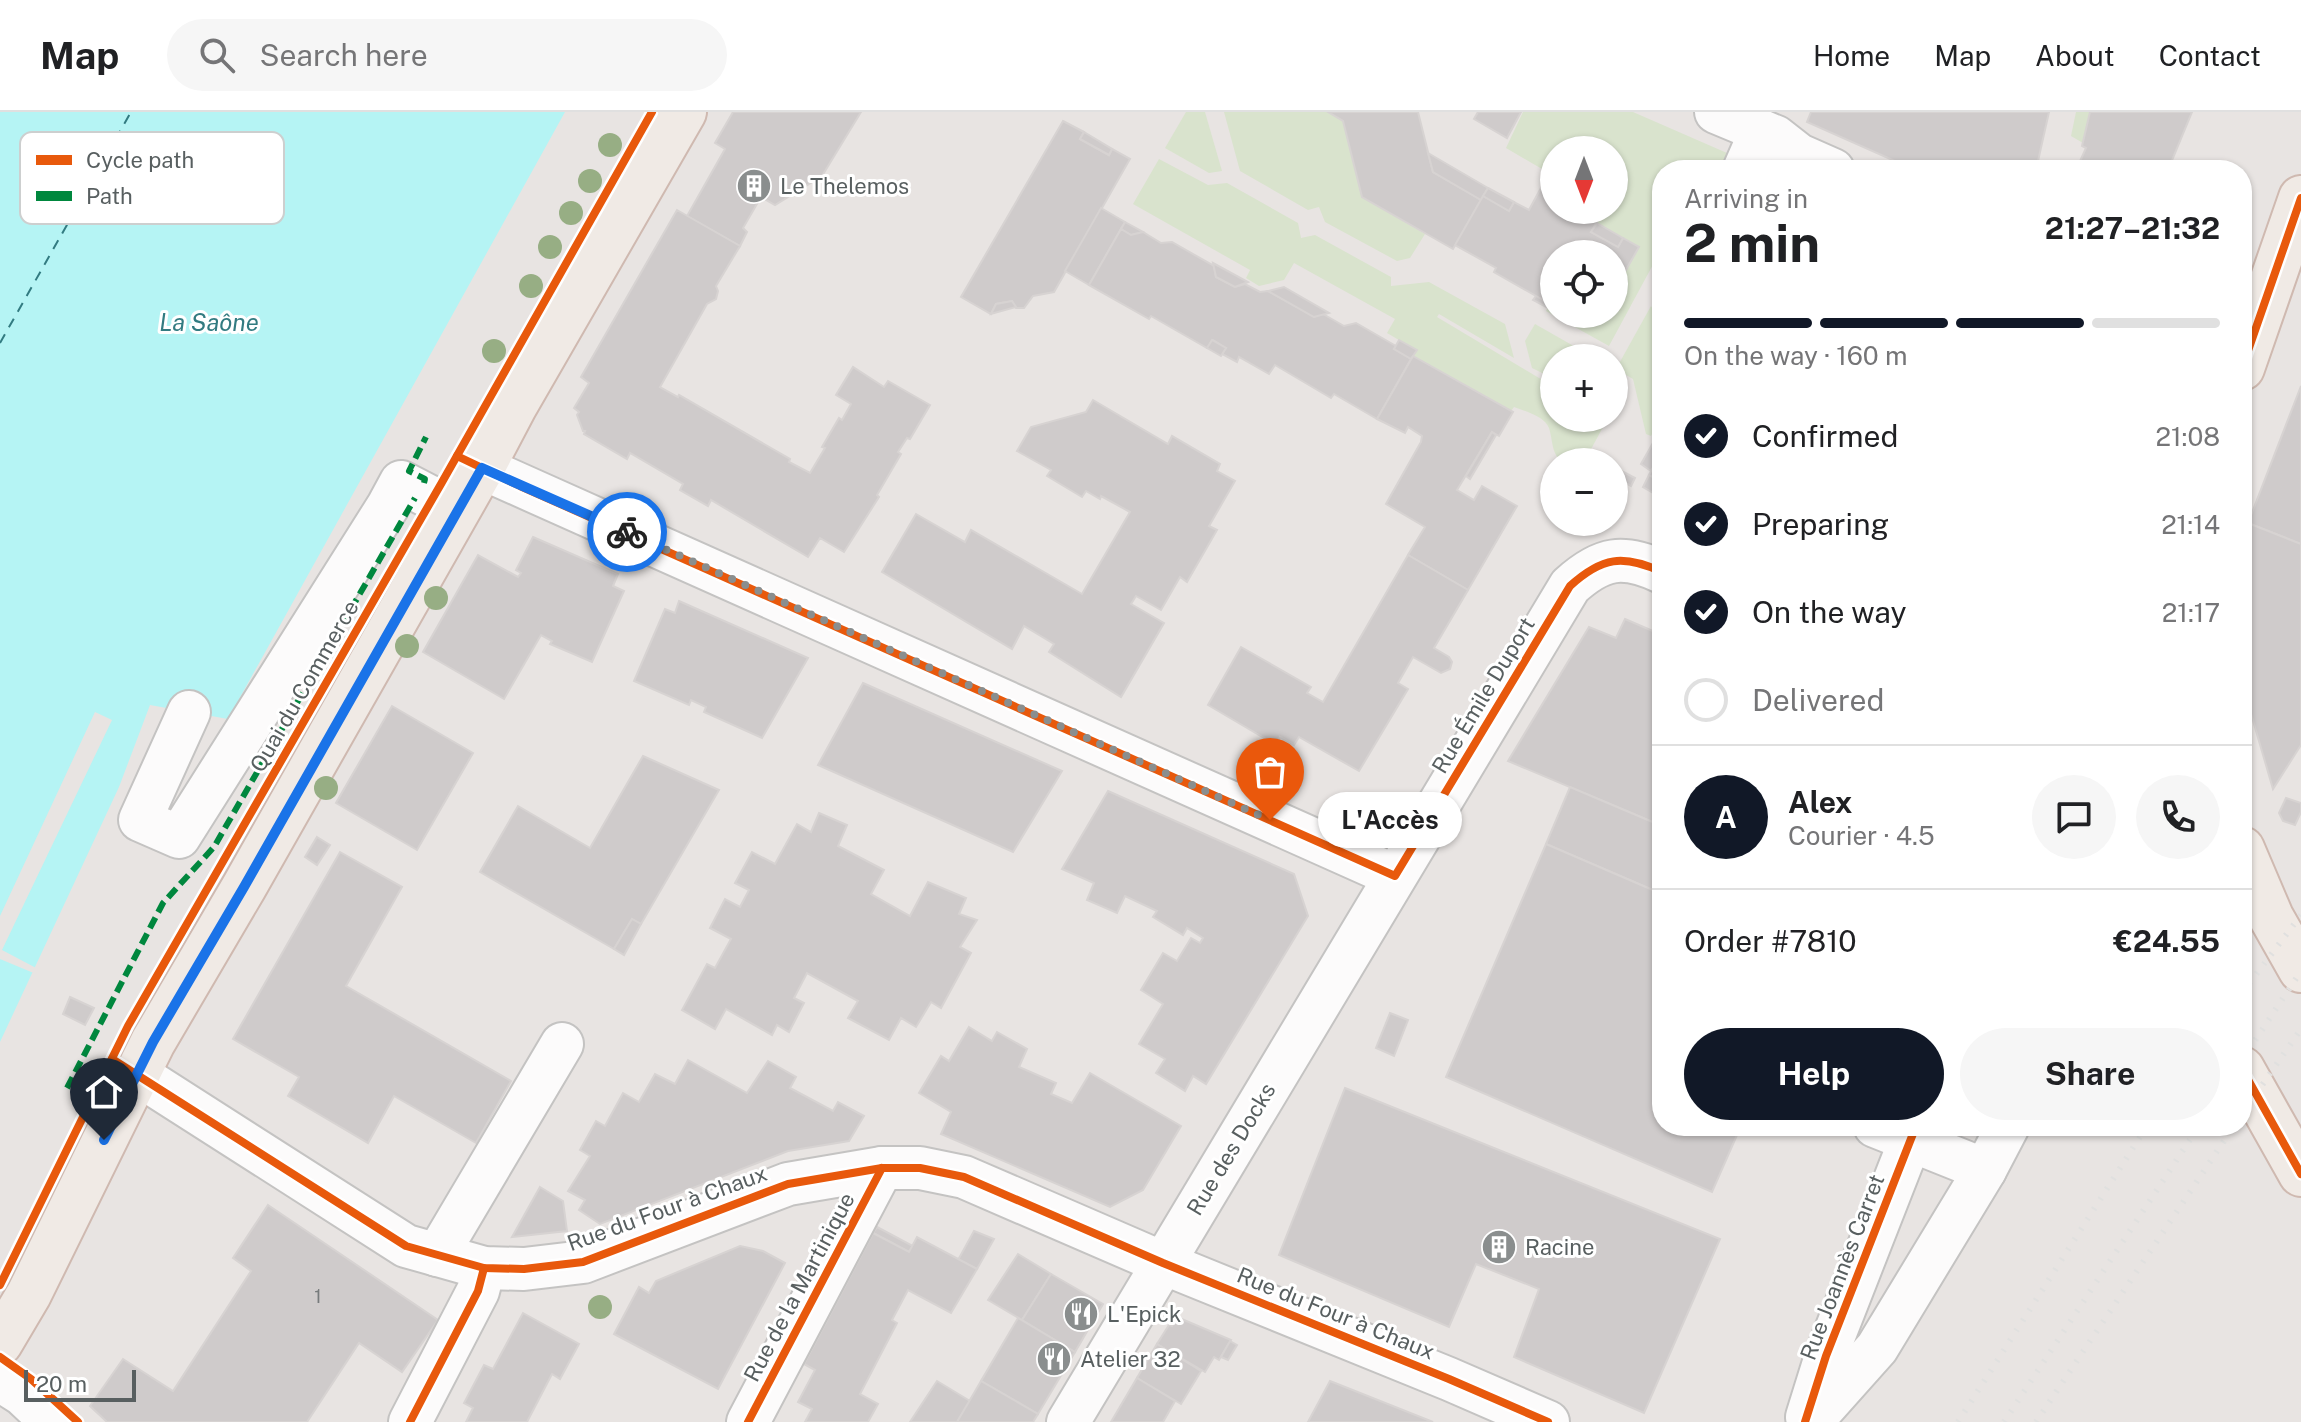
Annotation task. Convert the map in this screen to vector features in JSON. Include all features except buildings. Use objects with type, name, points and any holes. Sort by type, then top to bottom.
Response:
[{"type":"main road","name":"Quai du Commerce","points":[[0,1343],[29,1294],[153,1042],[684,112]]},
{"type":"main road","points":[[2252,331],[2301,198]]},
{"type":"main road","points":[[2252,872],[2271,917],[2301,970]]},
{"type":"main road","points":[[2252,1087],[2301,1174]]},
{"type":"street","points":[[1716,112],[1774,127],[1799,155],[1810,160]]},
{"type":"street","points":[[1751,160],[1774,127]]},
{"type":"street","points":[[482,468],[1395,876]]},
{"type":"street","points":[[189,712],[140,820],[179,837],[401,482],[457,511]]},
{"type":"street","name":"Rue Émile Duport","points":[[1395,876],[1570,586],[1586,572],[1622,559],[1652,567]]},
{"type":"street","name":"Rue des Docks","points":[[1068,1422],[1395,876]]},
{"type":"street","points":[[437,1255],[562,1044]]},
{"type":"street","name":"Rue du Four à Chaux","points":[[137,1074],[406,1246],[484,1268],[524,1269],[583,1262],[788,1184],[882,1168],[920,1168],[964,1177],[1548,1422]]},
{"type":"street","name":"Rue Joannès Carret","points":[[1805,1422],[1899,1136]]},
{"type":"street","points":[[1914,1136],[1985,1170]]},
{"type":"street","name":"Rue Joannès Carret","points":[[1811,1422],[1877,1348],[2003,1136]]},
{"type":"street","name":"Rue de la Martinique","points":[[748,1422],[882,1168]]},
{"type":"street","points":[[410,1422],[478,1291],[484,1268]]},
{"type":"street","points":[[0,1380],[22,1394],[52,1422]]},
{"type":"green space","points":[[1186,112],[1205,112],[1222,171],[1209,173],[1165,148]]},
{"type":"green space","points":[[1224,112],[1328,112],[1343,121],[1362,197],[1425,234],[1410,258],[1397,261],[1325,222],[1319,207],[1308,210],[1240,171]]},
{"type":"green space","points":[[1523,112],[1633,112],[1727,153],[1724,160],[1652,160],[1652,266],[1628,311],[1628,266],[1638,248],[1599,224],[1628,224],[1628,136],[1540,136],[1540,168],[1506,148]]},
{"type":"green space","points":[[2076,112],[2090,112],[2083,143],[2071,136]]},
{"type":"green space","points":[[1159,159],[1208,185],[1227,183],[1298,223],[1301,238],[1315,235],[1391,277],[1391,286],[1429,282],[1505,324],[1514,358],[1439,314],[1437,317],[1540,379],[1540,419],[1514,407],[1511,411],[1413,356],[1416,350],[1387,333],[1395,319],[1294,263],[1284,280],[1259,286],[1246,278],[1250,270],[1133,204]]},
{"type":"green space","points":[[1651,306],[1651,436],[1646,434],[1633,379],[1628,376],[1628,347]]},
{"type":"green space","points":[[1535,324],[1570,344],[1540,344],[1540,372],[1532,368],[1525,341]]},
{"type":"green space","points":[[1577,328],[1619,328],[1610,344]]},
{"type":"green space","points":[[1550,432],[1600,432],[1592,448],[1554,448]]},
{"type":"water","name":"La Saône","points":[[0,112],[565,112],[228,719],[150,705],[119,787],[0,1042]]},
{"type":"pier","points":[[95,712],[112,720],[2,950],[38,969],[36,974],[0,959],[0,916]]},
{"type":"ferry route","points":[[120,132],[131,112]]},
{"type":"ferry route","points":[[0,343],[67,224]]},
{"type":"railway","points":[[2252,980],[2301,915]]},
{"type":"railway","points":[[2252,1045],[2301,971]]},
{"type":"railway","points":[[2252,1100],[2301,1029]]},
{"type":"railway","points":[[1958,1422],[2141,1136]]},
{"type":"railway","points":[[2004,1422],[2192,1136]]},
{"type":"railway","points":[[2036,1422],[2227,1136]]},
{"type":"marked path","points":[[424,483],[425,479],[409,471],[426,437]]},
{"type":"marked path","points":[[67,1088],[163,903],[214,847],[415,498]]},
{"type":"cycle path","points":[[0,1285],[128,1026],[652,112]]},
{"type":"cycle path","points":[[2252,339],[2301,198]]},
{"type":"cycle path","points":[[457,456],[1395,876],[1570,586],[1592,569],[1613,561],[1652,568]]},
{"type":"cycle path","points":[[112,1059],[406,1246],[484,1268],[524,1269],[583,1262],[788,1184],[882,1168],[920,1168],[964,1177],[1548,1422]]},
{"type":"cycle path","points":[[2252,1087],[2301,1174]]},
{"type":"cycle path","points":[[1805,1422],[1826,1356],[1912,1136]]},
{"type":"cycle path","points":[[748,1422],[882,1168]]},
{"type":"cycle path","points":[[410,1422],[478,1291],[484,1268]]},
{"type":"cycle path","points":[[0,1357],[31,1379],[78,1422]]},
{"type":"way so far","points":[[627,532],[1270,820]]},
{"type":"place","name":"Le Thelemos","points":[[754,186]]},
{"type":"place","name":"L'Accès","points":[[1270,820]]},
{"type":"place","name":"Racine","points":[[1499,1247]]},
{"type":"place","name":"L'Epick","points":[[1081,1314]]},
{"type":"place","name":"Atelier 32","points":[[1054,1359]]},
{"type":"route","points":[[104,1140],[153,1042],[482,468],[627,532]]}]
